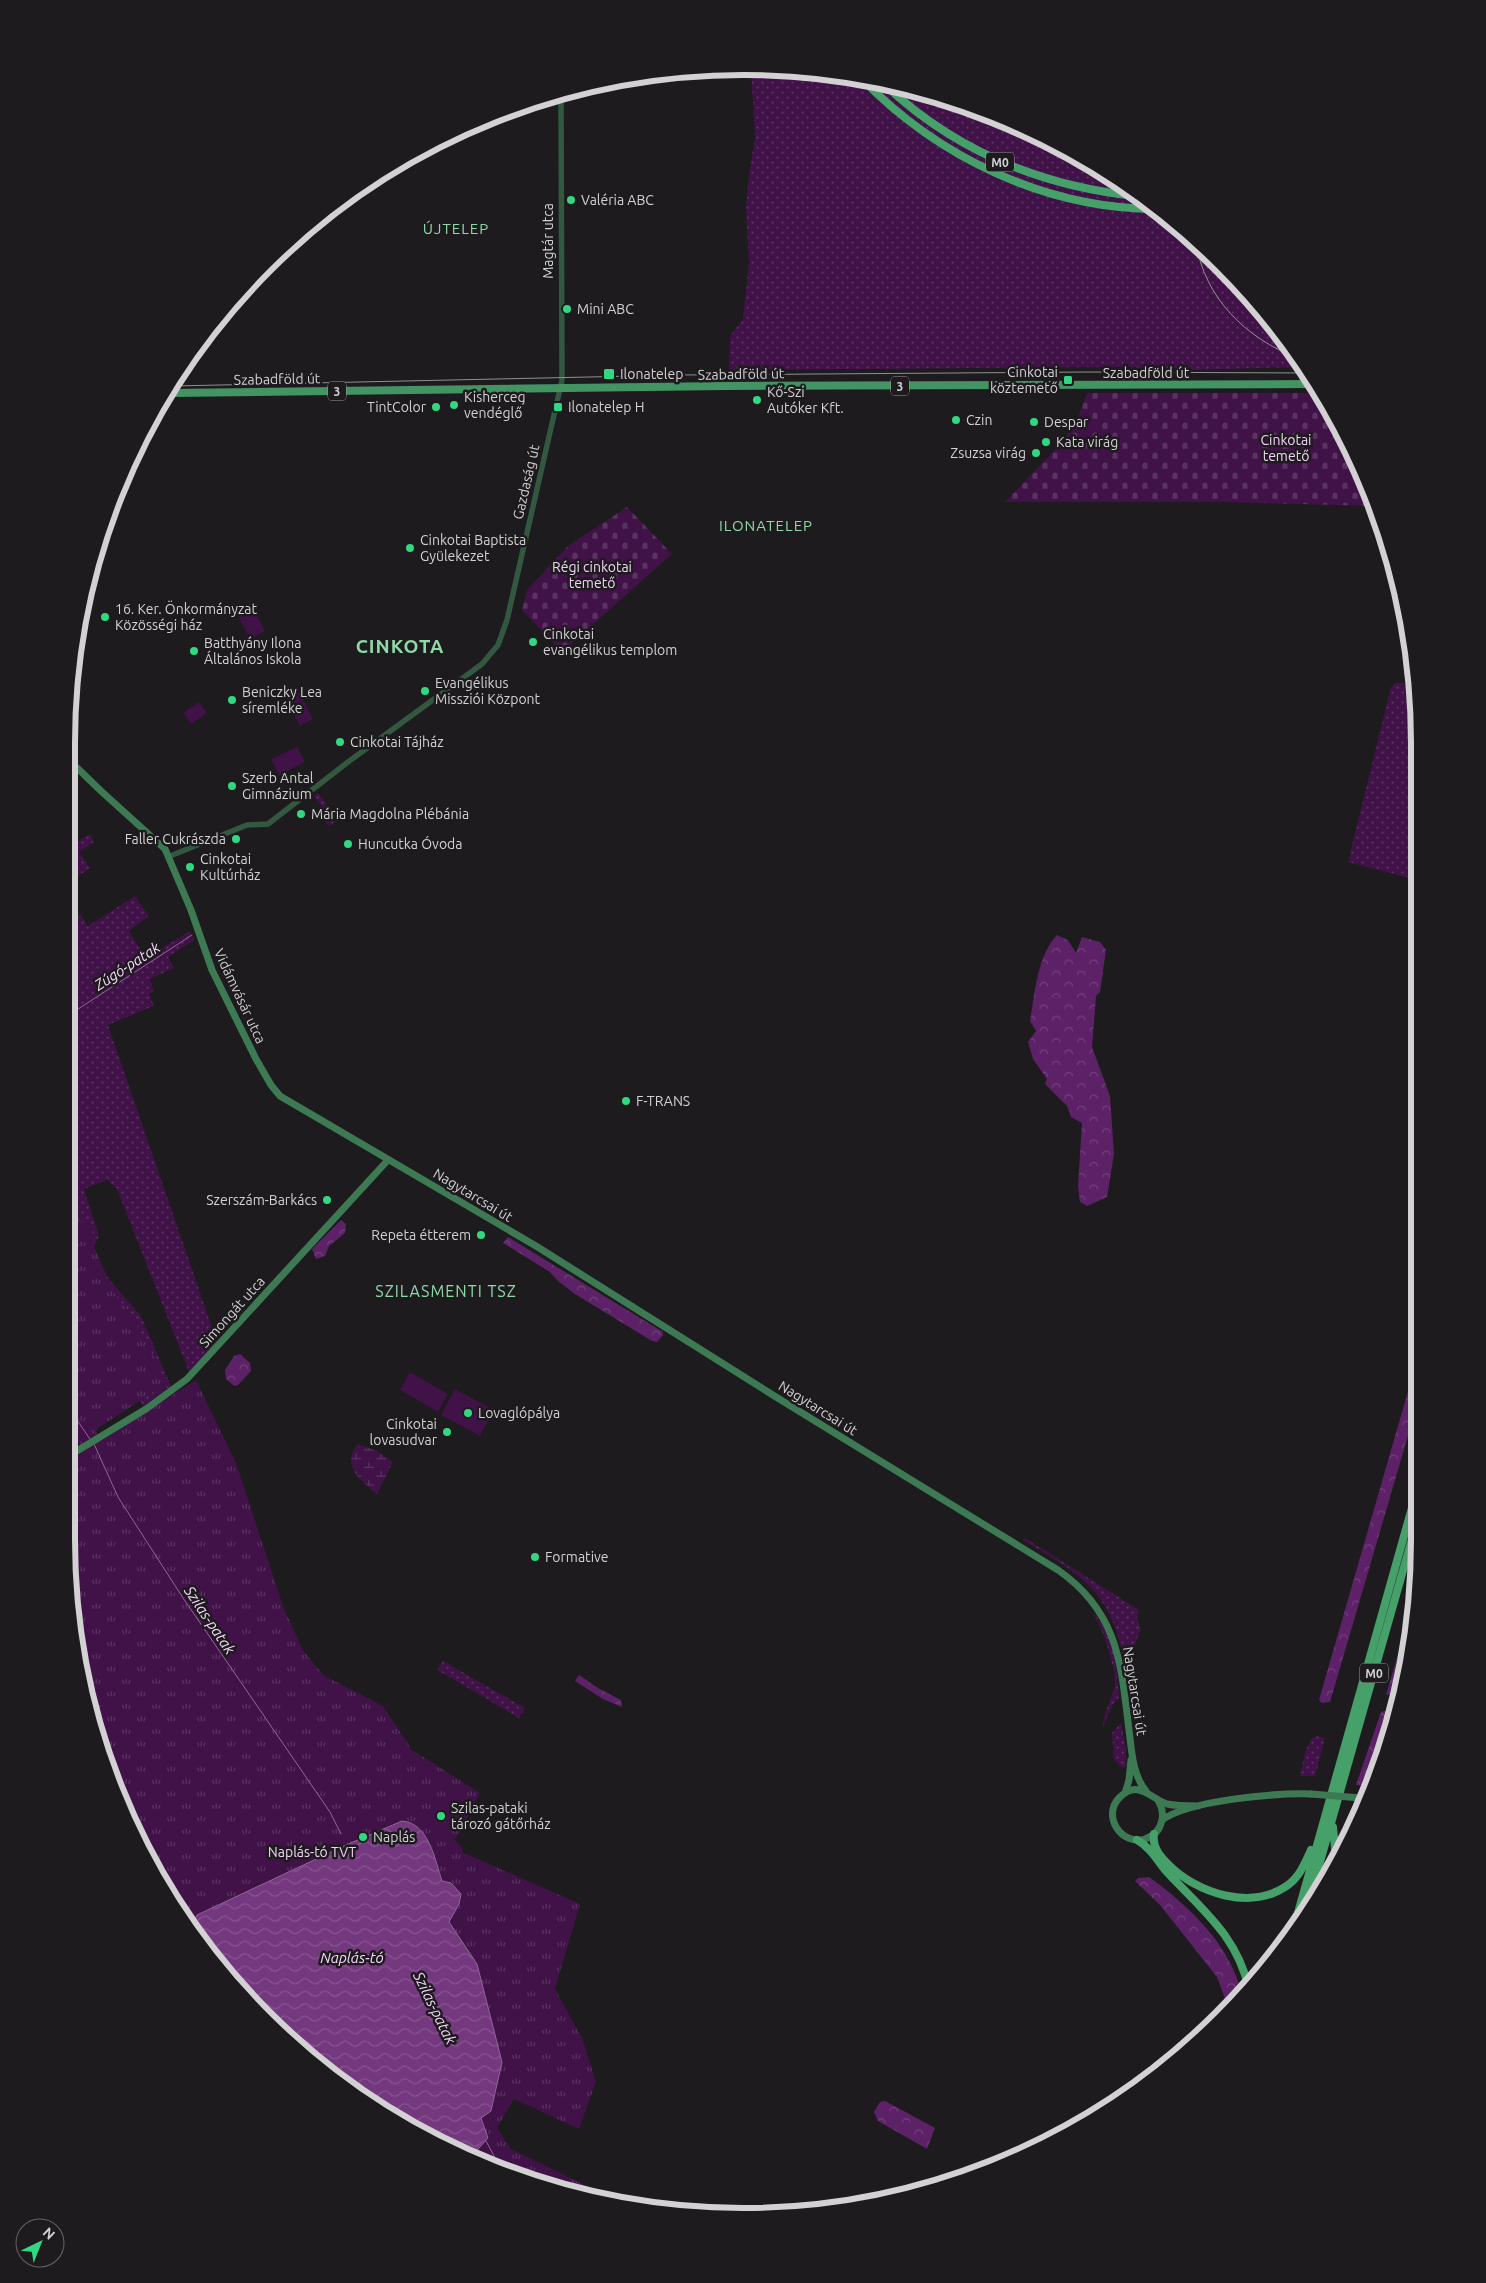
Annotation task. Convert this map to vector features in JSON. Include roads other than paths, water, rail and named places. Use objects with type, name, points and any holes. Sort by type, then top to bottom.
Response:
[{"type":"highway","name":"M0","points":[[872,88],[913,126],[952,151],[996,174],[1031,187],[1073,199],[1126,208],[1144,209]]},
{"type":"highway","name":"M0","points":[[895,93],[928,121],[991,158],[1025,172],[1063,184],[1123,194]]},
{"type":"highway","name":"M0","points":[[1299,1910],[1411,1510]]},
{"type":"highway","name":"M0","points":[[1312,1889],[1411,1543]]},
{"type":"highway","points":[[1333,1814],[1334,1850]]},
{"type":"highway","points":[[1154,1834],[1153,1841],[1156,1850],[1173,1869],[1185,1878],[1214,1892],[1242,1897],[1273,1893],[1289,1884],[1302,1870],[1320,1832]]},
{"type":"highway","points":[[1137,1840],[1148,1847],[1165,1869],[1215,1920],[1239,1960],[1245,1980]]},
{"type":"main road","name":"Szabadföld út","points":[[174,393],[816,385],[1306,384]]},
{"type":"main road","name":"Vidámvásár utca","points":[[75,766],[100,791],[159,841],[170,856],[212,970],[256,1059],[274,1089],[291,1103],[388,1160]]},
{"type":"main road","name":"Simongát utca","points":[[75,1452],[171,1392],[204,1363],[388,1160]]},
{"type":"main road","name":"Nagytarcsai út","points":[[388,1160],[536,1246],[1070,1578],[1098,1606],[1107,1623],[1115,1646],[1121,1669],[1132,1754],[1138,1780],[1146,1791],[1166,1803],[1198,1806]]},
{"type":"main road","name":"Nagytarcsai út","points":[[1132,1754],[1129,1780],[1125,1794],[1113,1809],[1114,1822],[1120,1833],[1125,1837],[1137,1840]]},
{"type":"main road","points":[[1125,1794],[1139,1790],[1146,1791]]},
{"type":"main road","name":"Nagytarcsai út","points":[[1162,1820],[1171,1814],[1198,1806],[1270,1796],[1311,1794],[1359,1799]]},
{"type":"main road","points":[[1137,1840],[1154,1834],[1162,1820],[1162,1809],[1157,1799]]},
{"type":"street","name":"Magtár utca","points":[[560,389],[562,380],[561,101]]},
{"type":"street","name":"Gazdaság út","points":[[170,856],[247,825],[268,824],[340,768],[476,670],[493,653],[502,638],[508,620],[560,389]]},
{"type":"water","name":"Naplás-tó","points":[[402,1821],[411,1823],[425,1835],[442,1881],[451,1883],[461,1894],[459,1904],[449,1922],[477,1964],[502,2062],[491,2111],[481,2118],[488,2138],[476,2152],[409,2119],[336,2070],[271,2012],[213,1947],[194,1920],[197,1915],[346,1845]]},
{"type":"waterway","name":"Zúgó-patak","points":[[75,1011],[192,935]]},
{"type":"waterway","name":"Szilas-patak","points":[[75,1417],[90,1439]]},
{"type":"waterway","name":"Szilas-patak","points":[[94,1444],[118,1497],[183,1598],[330,1812],[341,1834]]},
{"type":"waterway","name":"Szilas-patak","points":[[486,2141],[497,2161]]},
{"type":"tram line","points":[[1200,257],[1208,281],[1230,314],[1261,339],[1285,353]]},
{"type":"tram line","points":[[179,386],[681,375],[1087,372],[1299,373]]},
{"type":"place","name":"Valéria ABC","points":[[571,200]]},
{"type":"place","name":"Mini ABC","points":[[567,309]]},
{"type":"place","name":"Ilonatelep","points":[[609,374]]},
{"type":"place","name":"Cinkotai köztemető","points":[[1068,380]]},
{"type":"place","name":"Kő-Szi Autóker Kft.","points":[[757,400]]},
{"type":"place","name":"Kisherceg vendéglő","points":[[454,405]]},
{"type":"place","name":"TintColor","points":[[436,407]]},
{"type":"place","name":"Ilonatelep H","points":[[558,407]]},
{"type":"place","name":"Czin","points":[[956,420]]},
{"type":"place","name":"Despar","points":[[1034,422]]},
{"type":"place","name":"Kata virág","points":[[1046,442]]},
{"type":"place","name":"Zsuzsa virág","points":[[1036,453]]},
{"type":"place","name":"Cinkotai Baptista Gyülekezet","points":[[410,548]]},
{"type":"place","name":"16. Ker. Önkormányzat Közösségi ház","points":[[105,617]]},
{"type":"place","name":"Cinkotai evangélikus templom","points":[[533,642]]},
{"type":"place","name":"Batthyány Ilona Általános Iskola","points":[[194,651]]},
{"type":"place","name":"Evangélikus Missziói Központ","points":[[425,691]]},
{"type":"place","name":"Beniczky Lea síremléke","points":[[232,700]]},
{"type":"place","name":"Cinkotai Tájház","points":[[340,742]]},
{"type":"place","name":"Szerb Antal Gimnázium","points":[[232,786]]},
{"type":"place","name":"Mária Magdolna Plébánia","points":[[301,814]]},
{"type":"place","name":"Faller Cukrászda","points":[[236,839]]},
{"type":"place","name":"Huncutka Óvoda","points":[[348,844]]},
{"type":"place","name":"Cinkotai Kultúrház","points":[[190,867]]},
{"type":"place","name":"F-TRANS","points":[[626,1101]]},
{"type":"place","name":"Szerszám-Barkács","points":[[327,1200]]},
{"type":"place","name":"Repeta étterem","points":[[481,1235]]},
{"type":"place","name":"Lovaglópálya","points":[[468,1413]]},
{"type":"place","name":"Cinkotai lovasudvar","points":[[447,1432]]},
{"type":"place","name":"Formative","points":[[535,1557]]},
{"type":"place","name":"Szilas-pataki tározó gátőrház","points":[[441,1816]]},
{"type":"place","name":"Naplás","points":[[363,1837]]},
{"type":"district","name":"ÚJTELEP","points":[[456,228]]},
{"type":"district","name":"ILONATELEP","points":[[766,525]]},
{"type":"district","name":"CINKOTA","points":[[400,646]]},
{"type":"district","name":"SZILASMENTI TSZ","points":[[446,1291]]},
{"type":"park label","name":"Cinkotai temető","points":[[1286,448]]},
{"type":"park label","name":"Régi cinkotai temető","points":[[592,576]]},
{"type":"park label","name":"Naplás-tó TVT","points":[[312,1852]]}]
